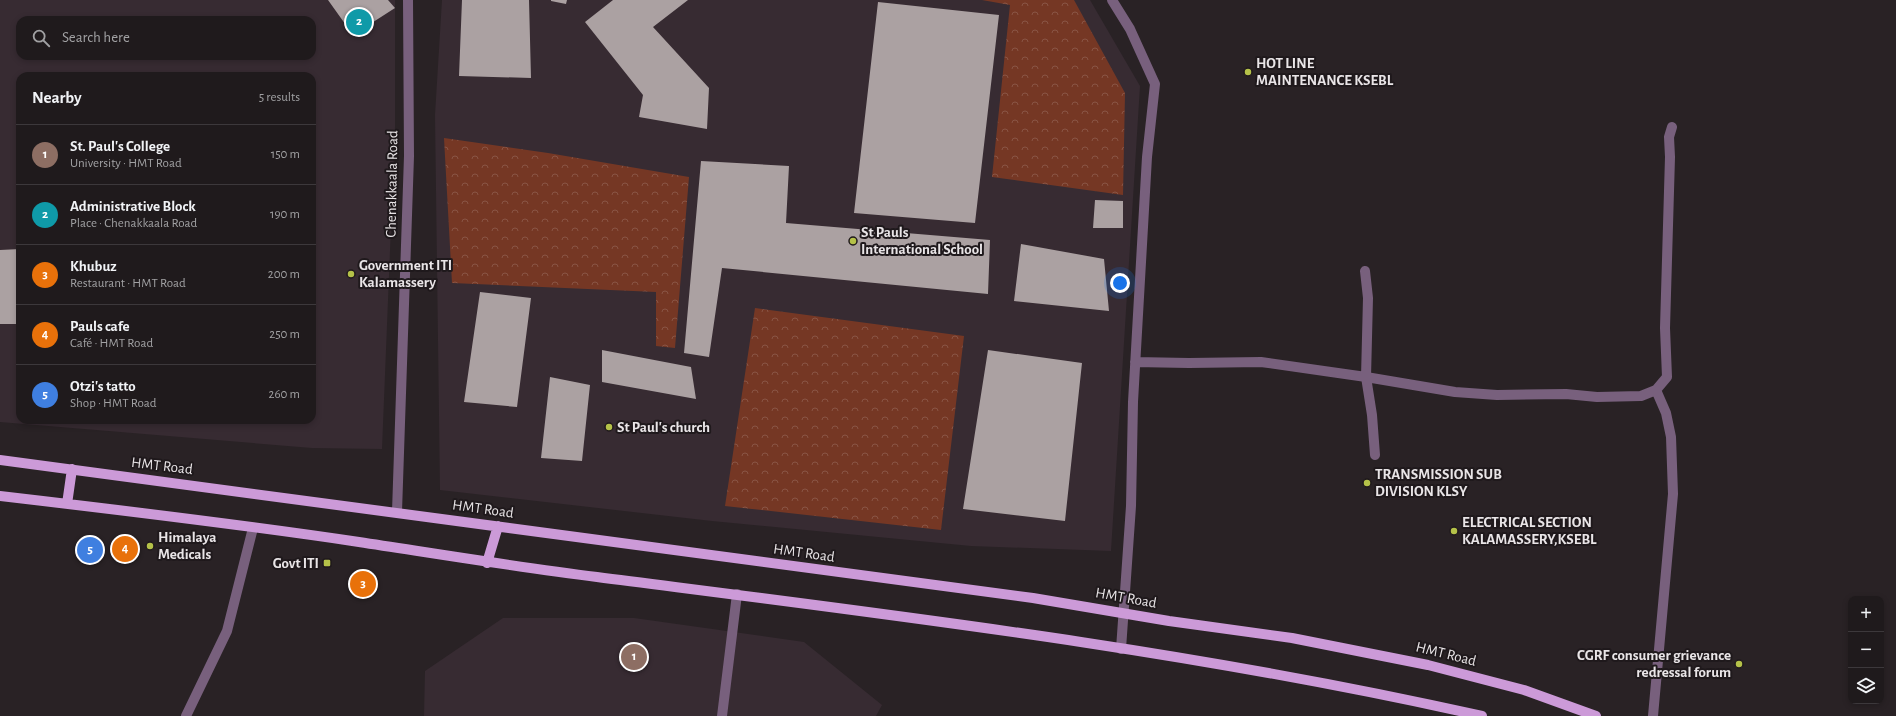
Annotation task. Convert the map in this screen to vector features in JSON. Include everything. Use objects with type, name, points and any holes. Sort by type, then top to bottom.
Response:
[{"type":"main road","name":"HMT Road","points":[[0,460],[1032,598],[1292,638],[1428,665],[1524,690],[1596,716]]},
{"type":"main road","points":[[67,504],[72,469]]},
{"type":"main road","points":[[0,496],[253,528],[356,542],[487,563],[737,594],[1009,631],[1349,687],[1482,716]]},
{"type":"main road","points":[[487,563],[498,526]]},
{"type":"street","name":"Chenakkaala Road","points":[[397,512],[409,156],[408,0]]},
{"type":"street","points":[[1112,0],[1130,28],[1155,84],[1147,157],[1136,362],[1131,506],[1124,613],[1120,649]]},
{"type":"street","points":[[1136,362],[1261,362],[1366,377],[1455,392],[1497,395],[1566,394],[1598,397],[1642,396],[1656,390],[1667,377],[1665,328],[1670,157],[1669,137],[1672,127]]},
{"type":"street","points":[[1365,271],[1368,298],[1366,377],[1372,415],[1375,455]]},
{"type":"street","points":[[1653,716],[1673,494],[1671,437],[1666,413],[1656,390]]},
{"type":"street","points":[[186,716],[227,632],[253,528]]},
{"type":"street","points":[[722,716],[737,594]]},
{"type":"shaded area","name":"Government ITI Kalamassery","points":[[0,0],[395,0],[395,127],[382,449],[312,448],[24,424],[316,424],[316,72],[16,72],[16,423],[0,422]]},
{"type":"shaded area","points":[[442,0],[1090,0],[1140,86],[1111,551],[971,546],[712,521],[440,490],[435,115]]},
{"type":"shaded area","points":[[503,618],[634,618],[804,642],[882,705],[876,716],[424,716],[425,671]]},
{"type":"green space","points":[[982,0],[1074,0],[1125,93],[1123,195],[992,177],[1010,5]]},
{"type":"green space","points":[[444,138],[548,153],[689,177],[675,348],[656,346],[656,292],[452,283]]},
{"type":"green space","points":[[755,308],[964,336],[941,530],[725,506]]},
{"type":"building","points":[[328,0],[388,0],[395,8],[353,35]]},
{"type":"building","points":[[462,0],[529,0],[531,78],[459,76]]},
{"type":"building","points":[[551,0],[567,0],[566,4]]},
{"type":"building","points":[[613,0],[688,0],[653,27],[709,88],[707,129],[639,117],[643,95],[585,22]]},
{"type":"building","points":[[878,2],[999,15],[975,223],[854,213]]},
{"type":"building","points":[[701,161],[789,166],[786,223],[990,240],[988,294],[722,268],[709,357],[684,353]]},
{"type":"building","points":[[1095,200],[1123,201],[1123,228],[1093,228]]},
{"type":"building","points":[[1021,244],[1104,259],[1109,311],[1014,301]]},
{"type":"building","points":[[16,249],[16,324],[0,324],[0,250]]},
{"type":"building","points":[[480,292],[531,298],[517,407],[464,402]]},
{"type":"building","points":[[602,350],[691,367],[696,399],[602,382]]},
{"type":"building","points":[[988,350],[1082,363],[1065,521],[963,509]]},
{"type":"building","points":[[550,377],[590,385],[582,461],[541,458]]},
{"type":"place","name":"Administrative Block","points":[[359,22]]},
{"type":"place","name":"HOT LINE MAINTENANCE KSEBL","points":[[1248,72]]},
{"type":"place","name":"St Pauls International School","points":[[853,241]]},
{"type":"place","name":"Government ITI Kalamassery","points":[[351,274]]},
{"type":"place","name":"St Paul's church","points":[[609,427]]},
{"type":"place","name":"TRANSMISSION SUB DIVISION KLSY","points":[[1367,483]]},
{"type":"place","name":"ELECTRICAL SECTION KALAMASSERY,KSEBL","points":[[1454,531]]},
{"type":"place","name":"Himalaya Medicals","points":[[150,546]]},
{"type":"place","name":"Pauls cafe","points":[[125,549]]},
{"type":"place","name":"Otzi's tatto","points":[[90,550]]},
{"type":"place","name":"Govt ITI","points":[[327,563]]},
{"type":"place","name":"Khubuz","points":[[363,584]]},
{"type":"place","name":"St. Paul's College","points":[[634,657]]},
{"type":"place","name":"CGRF consumer grievance redressal forum","points":[[1739,664]]}]
